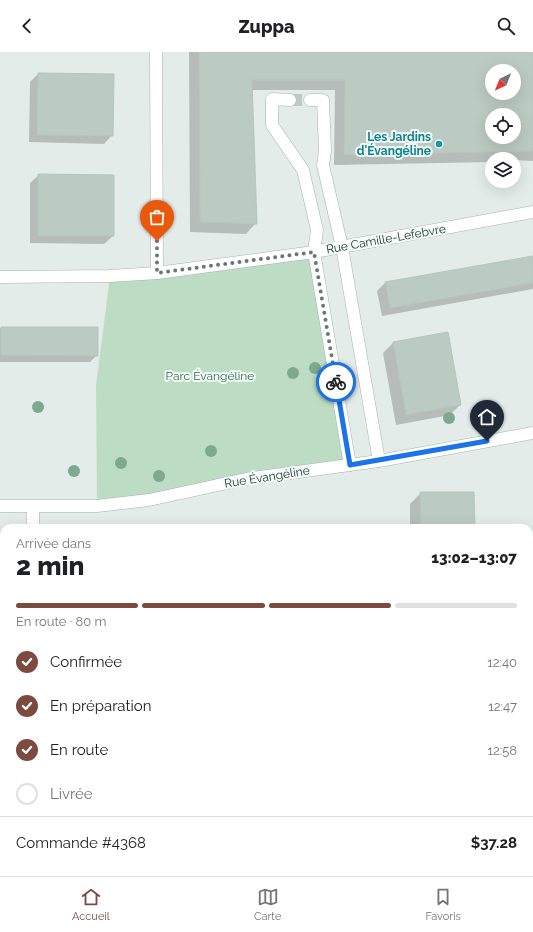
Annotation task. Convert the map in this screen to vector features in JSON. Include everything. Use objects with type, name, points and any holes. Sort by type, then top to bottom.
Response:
[{"type":"street","points":[[156,52],[157,273]]},
{"type":"street","points":[[290,100],[272,99],[272,125],[303,170],[317,230],[314,252],[350,465]]},
{"type":"street","points":[[310,100],[323,100],[325,151],[323,165],[342,247],[379,461]]},
{"type":"street","points":[[303,170],[323,165]]},
{"type":"street","name":"Rue Camille-Lefebvre","points":[[0,277],[110,276],[157,273],[314,252],[533,212]]},
{"type":"street","name":"Rue Évangéline","points":[[0,506],[97,506],[149,500],[246,479],[379,461],[533,433]]},
{"type":"street","points":[[33,507],[33,524]]},
{"type":"street","points":[[533,734],[533,856]]},
{"type":"green space","name":"Parc Évangéline","points":[[314,252],[350,465],[97,506],[96,386],[110,276]]},
{"type":"building","name":"Les Jardins d'Évangéline","points":[[199,52],[533,52],[533,151],[344,155],[345,80],[252,80],[257,224],[200,222]]},
{"type":"building","points":[[38,73],[114,74],[113,136],[37,135]]},
{"type":"building","points":[[38,174],[114,175],[114,236],[38,236]]},
{"type":"building","points":[[533,256],[533,283],[390,308],[385,282]]},
{"type":"building","points":[[1,327],[98,327],[98,356],[1,355]]},
{"type":"building","points":[[448,332],[461,405],[406,415],[393,342]]},
{"type":"building","points":[[420,492],[474,492],[475,524],[421,524]]},
{"type":"tunnel","points":[[290,100],[310,100]]},
{"type":"way so far","points":[[157,241],[157,273],[314,252],[336,382]]},
{"type":"place","name":"Les Jardins d'Évangéline","points":[[439,144]]},
{"type":"route","points":[[336,382],[350,465],[487,441]]}]
